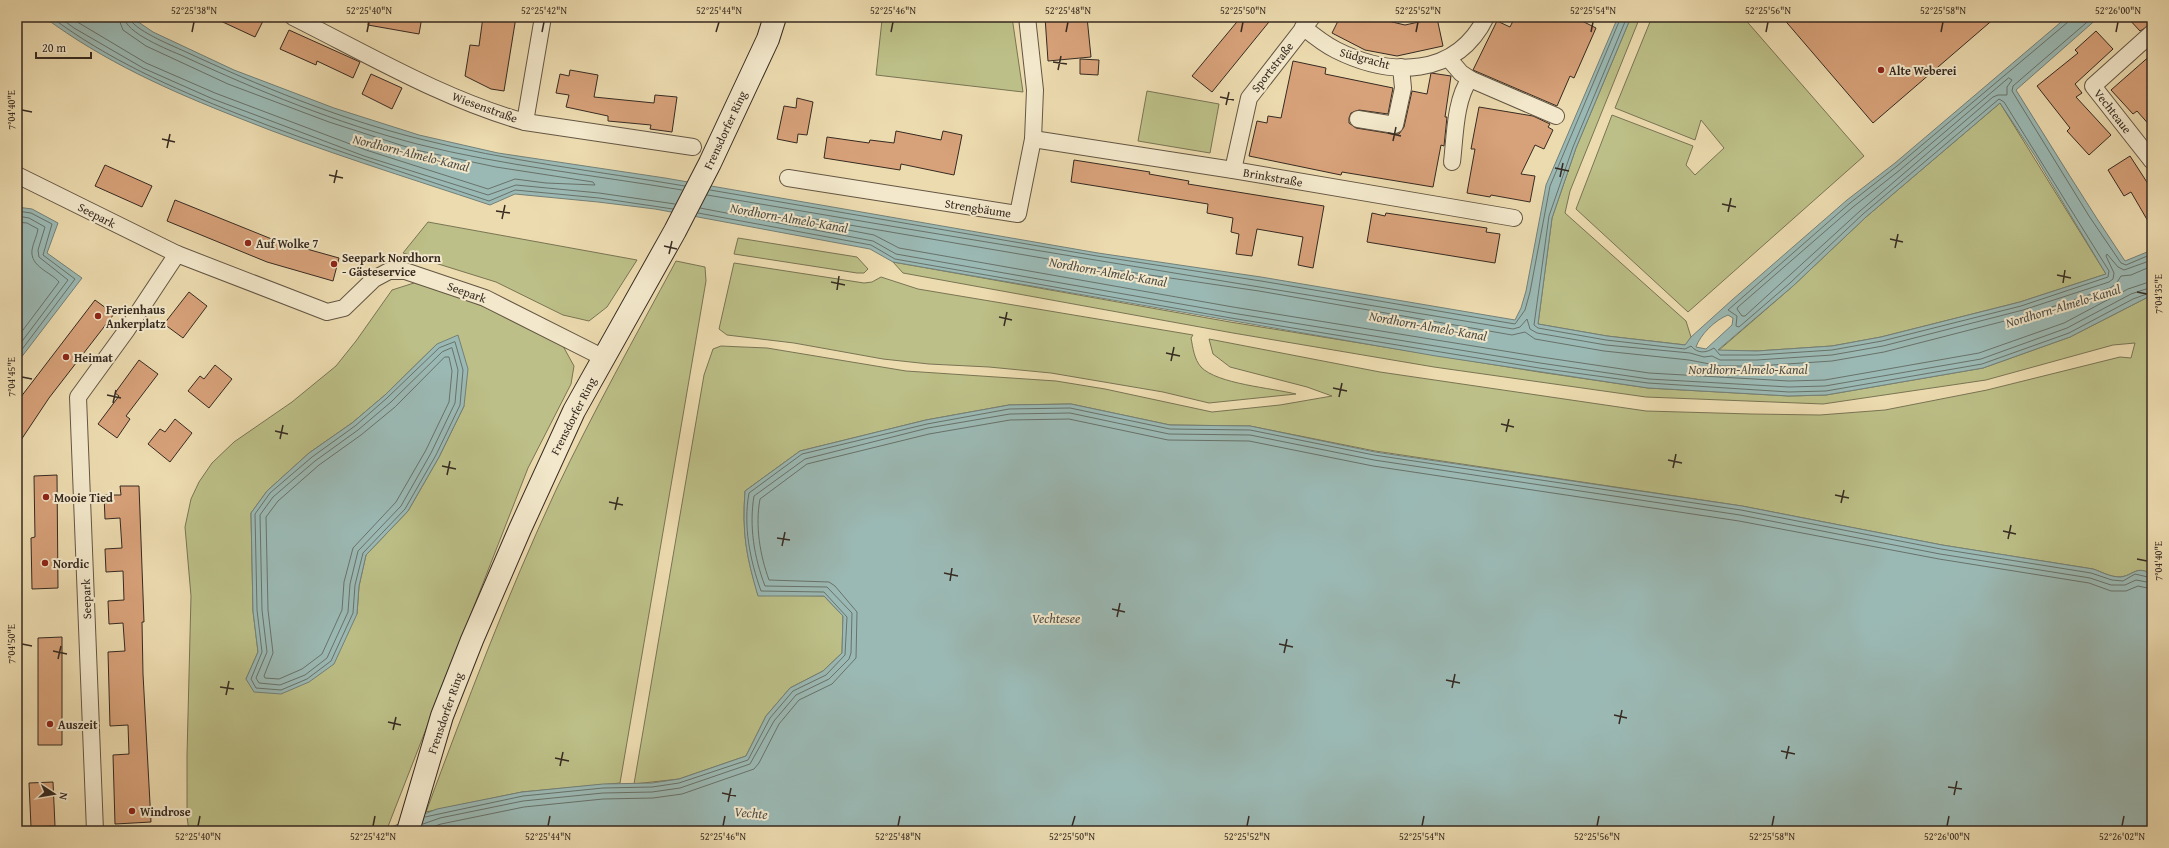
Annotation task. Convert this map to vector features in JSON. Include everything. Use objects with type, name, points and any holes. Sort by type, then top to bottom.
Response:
[{"type":"street","name":"Wiesenstraße","points":[[293,17],[444,92],[502,116],[525,122],[693,147]]},
{"type":"street","points":[[525,122],[543,17]]},
{"type":"street","name":"Frensdorfer Ring","points":[[408,831],[442,716],[472,640],[520,528],[574,411],[675,231],[710,163],[768,39],[775,17]]},
{"type":"street","name":"Strengbäume","points":[[788,178],[1018,214],[1033,140],[1035,90],[1027,17]]},
{"type":"street","name":"Südgracht","points":[[1308,22],[1336,51],[1369,62],[1402,67],[1428,65],[1449,59],[1463,48],[1475,34],[1486,17]]},
{"type":"street","name":"Sportstraße","points":[[1234,170],[1249,98],[1308,22]]},
{"type":"street","name":"Vechteaue","points":[[2152,33],[2093,86],[2152,161]]},
{"type":"street","points":[[1449,59],[1461,73],[1470,79],[1556,116]]},
{"type":"street","points":[[1358,119],[1395,125],[1403,88],[1402,67]]},
{"type":"street","points":[[1452,162],[1455,130],[1461,97],[1464,87],[1470,79]]},
{"type":"street","name":"Brinkstraße","points":[[1033,140],[1234,170],[1514,218]]},
{"type":"street","name":"Seepark","points":[[17,175],[177,254],[327,312],[344,308],[374,278],[389,271],[406,271],[485,298],[604,358]]},
{"type":"street","name":"Seepark","points":[[95,831],[78,397],[126,331],[177,254]]},
{"type":"green space","points":[[867,17],[1012,17],[1023,92],[876,75],[882,20]]},
{"type":"green space","points":[[1631,17],[1640,17],[1570,191],[1565,213],[1686,321],[1691,337],[1686,345],[1607,336],[1538,324],[1552,218],[1576,148]]},
{"type":"green space","points":[[1652,17],[1743,17],[1864,156],[1688,312],[1576,209],[1612,115],[1693,146],[1686,165],[1695,175],[1724,148],[1701,120],[1695,140],[1615,108]]},
{"type":"green space","points":[[1147,91],[1219,104],[1210,153],[1138,141]]},
{"type":"green space","points":[[2000,103],[2106,274],[2020,302],[1881,337],[1832,346],[1757,351],[1718,351],[1793,286],[1866,217]]},
{"type":"green space","points":[[428,222],[637,260],[607,307],[589,321],[563,315],[496,282],[403,253]]},
{"type":"green space","points":[[738,238],[857,257],[868,269],[864,273],[857,273],[734,254]]},
{"type":"green space","points":[[676,261],[705,267],[706,281],[620,783],[522,792],[426,812],[488,650],[521,569],[556,490],[614,375]]},
{"type":"green space","points":[[893,262],[1230,322],[1539,372],[1648,388],[1789,396],[1826,395],[1983,368],[2070,337],[2152,295],[2152,575],[2147,572],[2139,571],[2116,577],[2093,569],[1942,545],[1742,506],[1375,451],[1250,426],[1170,425],[1071,404],[1009,405],[926,420],[800,451],[745,491],[744,519],[746,544],[750,568],[758,595],[824,596],[843,616],[842,653],[823,671],[790,688],[766,716],[746,756],[679,779],[634,784],[704,375],[713,349],[721,346],[767,348],[906,371],[1056,381],[1105,389],[1212,412],[1280,405],[1332,396],[1307,387],[1230,367],[1213,354],[1209,339],[1380,372],[1646,411],[1820,415],[1885,410],[1987,390],[2120,357],[2131,358],[2135,343],[2113,345],[1986,380],[1823,404],[1646,397],[1434,367],[1233,333],[903,273]]},
{"type":"green space","points":[[734,263],[864,283],[872,282],[881,277],[918,289],[1193,335],[1191,338],[1195,357],[1201,367],[1209,373],[1219,378],[1246,385],[1296,394],[1209,403],[1163,392],[1051,373],[883,359],[794,343],[727,335],[719,329]]},
{"type":"green space","points":[[417,282],[470,301],[547,334],[563,346],[574,366],[571,384],[528,468],[387,829],[381,831],[189,831],[187,817],[187,755],[191,596],[185,527],[191,499],[199,482],[212,463],[234,442],[292,402],[336,366],[356,341],[392,290]],"holes":[[[437,344],[464,406],[439,457],[408,511],[366,555],[359,586],[357,614],[246,679],[258,652],[253,611],[251,513],[267,491],[309,453],[352,423],[385,395]]]},
{"type":"water","name":"Nordhorn-Almelo-Kanal","points":[[44,17],[131,17],[153,32],[234,70],[334,108],[419,135],[498,153],[665,178],[1098,253],[1261,277],[1515,320],[1521,308],[1526,291],[1546,185],[1618,17],[1631,17],[1576,148],[1552,218],[1538,324],[1607,336],[1685,345],[1691,337],[1732,300],[1847,200],[1895,163],[2067,17],[2099,17],[2016,90],[2125,261],[2152,250],[2152,295],[2070,337],[1983,368],[1826,395],[1789,396],[1648,388],[1436,356],[893,262],[870,249],[655,209],[515,194],[490,205],[332,153],[213,108],[138,74],[66,33]],"holes":[[[2000,103],[2035,156],[2106,274],[2020,302],[1881,337],[1832,346],[1757,351],[1718,350],[1793,286],[1866,217]],[[1728,315],[1733,318],[1732,325],[1706,349],[1696,347],[1709,328],[1718,320]]]},
{"type":"water","points":[[17,207],[32,209],[58,223],[47,253],[82,278],[17,363]]},
{"type":"water","points":[[458,335],[468,369],[464,406],[439,457],[408,511],[366,555],[359,586],[357,614],[334,664],[309,682],[281,694],[254,692],[246,679],[258,652],[253,611],[251,513],[267,491],[309,453],[352,423],[385,395],[437,344]]},
{"type":"water","name":"Vechtesee","points":[[1071,404],[1170,425],[1250,426],[1375,452],[1742,506],[1942,545],[2093,569],[2116,577],[2139,571],[2147,572],[2152,575],[2152,831],[381,831],[437,809],[522,792],[603,784],[652,783],[679,779],[746,756],[766,716],[790,688],[823,671],[842,653],[843,616],[824,596],[758,596],[750,568],[746,544],[744,519],[745,491],[800,451],[926,420],[1009,405]]},
{"type":"building","points":[[212,17],[265,17],[255,37]]},
{"type":"building","points":[[369,17],[422,17],[419,34],[368,25]]},
{"type":"building","points":[[483,17],[516,17],[504,91],[491,89],[465,76],[470,45],[479,46]]},
{"type":"building","points":[[1045,17],[1087,17],[1091,57],[1048,61]]},
{"type":"building","points":[[1241,17],[1273,17],[1212,92],[1192,76]]},
{"type":"building","points":[[1340,17],[1371,17],[1405,25],[1437,18],[1443,46],[1397,56],[1365,50],[1332,33]]},
{"type":"building","points":[[1515,17],[1582,17],[1580,20],[1596,28],[1574,78],[1570,76],[1557,106],[1473,70],[1497,21],[1510,27]]},
{"type":"building","name":"Alte Weberei","points":[[1782,17],[1996,17],[1873,123]]},
{"type":"building","points":[[2127,17],[2152,17],[2152,24],[2140,31]]},
{"type":"building","points":[[289,30],[360,62],[353,78],[317,61],[316,65],[280,49]]},
{"type":"building","points":[[2096,31],[2113,49],[2075,84],[2082,93],[2076,97],[2111,135],[2089,155],[2067,131],[2070,128],[2037,86],[2078,53],[2075,50]]},
{"type":"building","points":[[2152,54],[2152,128],[2137,111],[2133,114],[2111,90]]},
{"type":"building","points":[[1080,59],[1099,60],[1098,75],[1080,74]]},
{"type":"building","points":[[1293,61],[1326,68],[1325,74],[1393,88],[1388,114],[1359,110],[1351,113],[1349,123],[1356,128],[1393,134],[1399,134],[1404,127],[1412,91],[1427,94],[1431,73],[1451,76],[1445,117],[1447,117],[1444,146],[1441,145],[1433,187],[1342,172],[1341,175],[1249,156],[1257,121],[1267,123],[1268,116],[1281,118]]},
{"type":"building","points":[[570,70],[598,75],[594,97],[654,103],[655,95],[677,97],[672,132],[650,129],[651,125],[608,121],[608,116],[566,107],[569,95],[556,93],[560,74],[569,76]]},
{"type":"building","points":[[371,74],[402,88],[392,109],[362,94]]},
{"type":"building","points":[[797,98],[813,102],[807,135],[798,134],[797,143],[777,139],[784,106],[796,108]]},
{"type":"building","points":[[1479,107],[1533,116],[1550,124],[1548,127],[1553,130],[1544,149],[1535,145],[1521,174],[1535,176],[1530,202],[1491,195],[1490,197],[1467,193],[1475,149],[1471,149]]},
{"type":"building","points":[[896,131],[941,140],[943,131],[962,135],[954,175],[901,164],[900,170],[824,158],[827,137],[869,143],[870,140],[894,143]]},
{"type":"building","points":[[2130,156],[2152,190],[2152,228],[2131,192],[2124,196],[2108,170]]},
{"type":"building","points":[[1074,160],[1150,172],[1149,174],[1189,181],[1188,184],[1324,206],[1313,268],[1298,265],[1303,237],[1257,229],[1252,256],[1236,254],[1239,234],[1231,232],[1233,218],[1207,213],[1208,204],[1071,182]]},
{"type":"building","points":[[105,165],[152,186],[142,207],[95,186]]},
{"type":"building","points":[[175,200],[289,246],[289,244],[339,258],[333,281],[267,262],[167,221]]},
{"type":"building","points":[[1372,213],[1385,216],[1386,213],[1487,228],[1486,232],[1500,234],[1495,263],[1367,242]]},
{"type":"building","points":[[189,292],[207,306],[183,338],[164,324]]},
{"type":"building","points":[[95,300],[114,314],[49,398],[17,446],[17,402]]},
{"type":"building","points":[[139,360],[158,374],[126,416],[130,419],[117,438],[98,424],[119,396],[115,393]]},
{"type":"building","points":[[215,365],[232,379],[209,408],[188,391],[200,376],[204,379]]},
{"type":"building","points":[[175,419],[192,433],[170,462],[148,444],[160,429],[165,432]]},
{"type":"building","points":[[57,475],[58,588],[32,589],[31,538],[35,537],[34,476]]},
{"type":"building","points":[[120,486],[139,486],[144,622],[142,622],[143,674],[151,822],[115,824],[113,755],[129,754],[128,725],[110,726],[108,652],[125,651],[123,623],[109,624],[108,601],[124,600],[123,571],[106,572],[105,549],[122,548],[120,518],[105,519],[104,495],[121,495]]},
{"type":"building","points":[[62,637],[62,745],[38,745],[38,638]]},
{"type":"building","points":[[53,782],[55,826],[31,827],[29,783]]},
{"type":"place","name":"Alte Weberei","points":[[1881,70]]},
{"type":"place","name":"Auf Wolke 7","points":[[248,243]]},
{"type":"place","name":"Seepark Nordhorn - Gästeservice","points":[[334,264]]},
{"type":"place","name":"Ferienhaus Ankerplatz","points":[[98,316]]},
{"type":"place","name":"Heimat","points":[[66,357]]},
{"type":"place","name":"Mooie Tied","points":[[46,497]]},
{"type":"place","name":"Nordic","points":[[45,563]]},
{"type":"place","name":"Auszeit","points":[[50,724]]},
{"type":"place","name":"Windrose","points":[[132,811]]},
{"type":"water label","name":"Vechte","points":[[751,813]]}]
